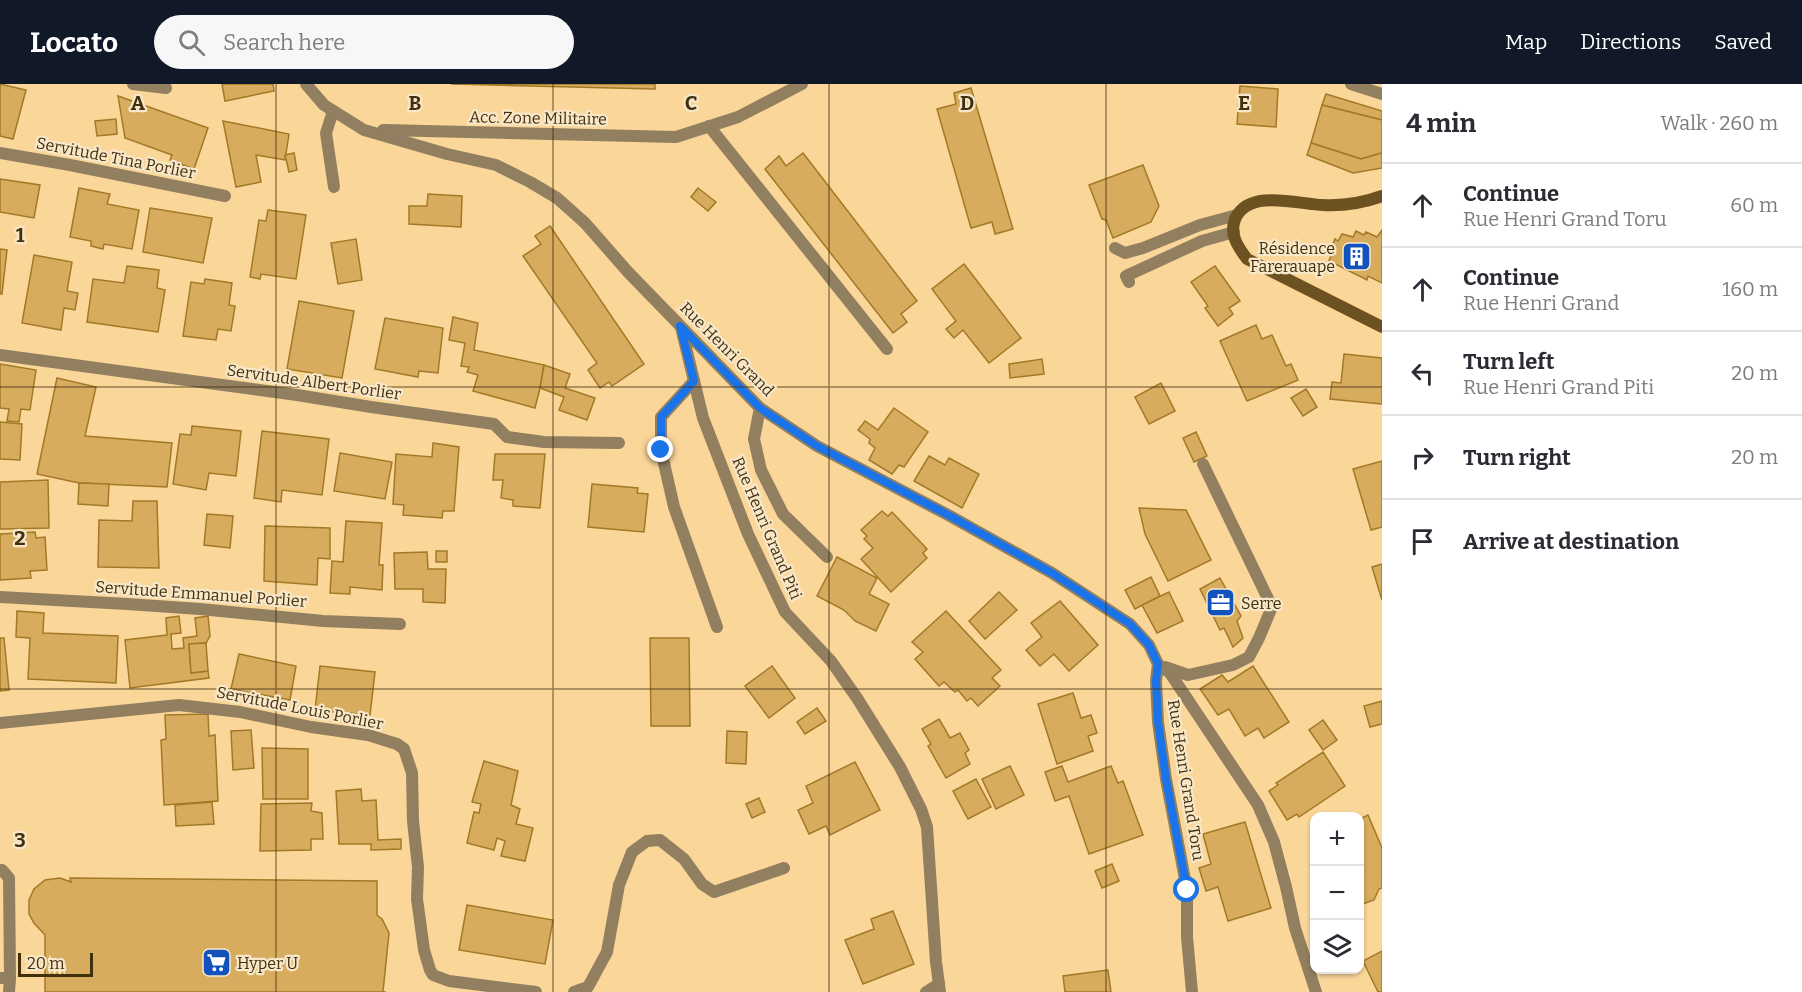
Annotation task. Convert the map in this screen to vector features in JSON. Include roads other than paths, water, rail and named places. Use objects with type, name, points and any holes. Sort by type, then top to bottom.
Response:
[{"type":"main road","points":[[1382,196],[1347,205],[1321,205],[1275,200],[1256,201],[1245,206],[1233,223],[1234,242],[1247,259],[1382,327]]},
{"type":"street","points":[[133,84],[166,88]]},
{"type":"street","name":"Rue Henri Grand","points":[[306,84],[324,105],[364,130],[447,154],[496,165],[557,198],[585,223],[628,272],[760,408],[817,446],[1052,573],[1130,624],[1149,645],[1158,664]]},
{"type":"street","name":"Acc. Zone Militaire","points":[[364,130],[676,137],[738,117],[780,89],[802,84]]},
{"type":"street","points":[[1350,84],[1382,94]]},
{"type":"street","points":[[333,111],[326,133],[334,187]]},
{"type":"street","points":[[709,126],[887,349]]},
{"type":"street","name":"Servitude Tina Porlier","points":[[0,153],[225,196]]},
{"type":"street","points":[[1115,248],[1125,253],[1200,225],[1237,215]]},
{"type":"street","points":[[1129,282],[1126,276],[1202,241],[1234,232]]},
{"type":"street","name":"Rue Henri Grand Piti","points":[[680,326],[703,418],[744,523],[785,612],[831,661],[857,698],[900,767],[921,809],[927,827],[939,988]]},
{"type":"street","name":"Servitude Albert Porlier","points":[[0,355],[494,424],[507,437],[544,442],[618,443]]},
{"type":"street","points":[[694,381],[661,417],[661,450],[674,507],[717,627]]},
{"type":"street","points":[[760,408],[754,439],[761,470],[783,514],[827,557]]},
{"type":"street","points":[[1158,664],[1188,675],[1233,665],[1249,657],[1272,607],[1203,464]]},
{"type":"street","name":"Servitude Emmanuel Porlier","points":[[0,597],[147,605],[323,621],[400,624]]},
{"type":"street","points":[[1158,664],[1170,673],[1258,805],[1274,842],[1295,928],[1316,992]]},
{"type":"street","name":"Rue Henri Grand Toru","points":[[1158,664],[1156,681],[1158,722],[1166,779],[1187,890],[1187,937],[1192,992]]},
{"type":"street","name":"Servitude Louis Porlier","points":[[0,723],[179,705],[240,712],[311,727],[368,735],[397,744],[404,749],[412,773],[413,821],[418,867],[417,899],[424,950],[430,970],[433,975],[449,981],[536,992]]},
{"type":"street","points":[[574,992],[588,987],[607,952],[619,885],[632,852],[647,841],[660,840],[684,859],[702,884],[714,892],[784,868]]},
{"type":"street","points":[[0,870],[9,878],[5,978],[9,992]]},
{"type":"street","points":[[926,992],[939,988]]},
{"type":"place","name":"Résidence Farerauape","points":[[1356,257]]},
{"type":"place","name":"Serre","points":[[1220,603]]},
{"type":"place","name":"Hyper U","points":[[216,963]]}]
